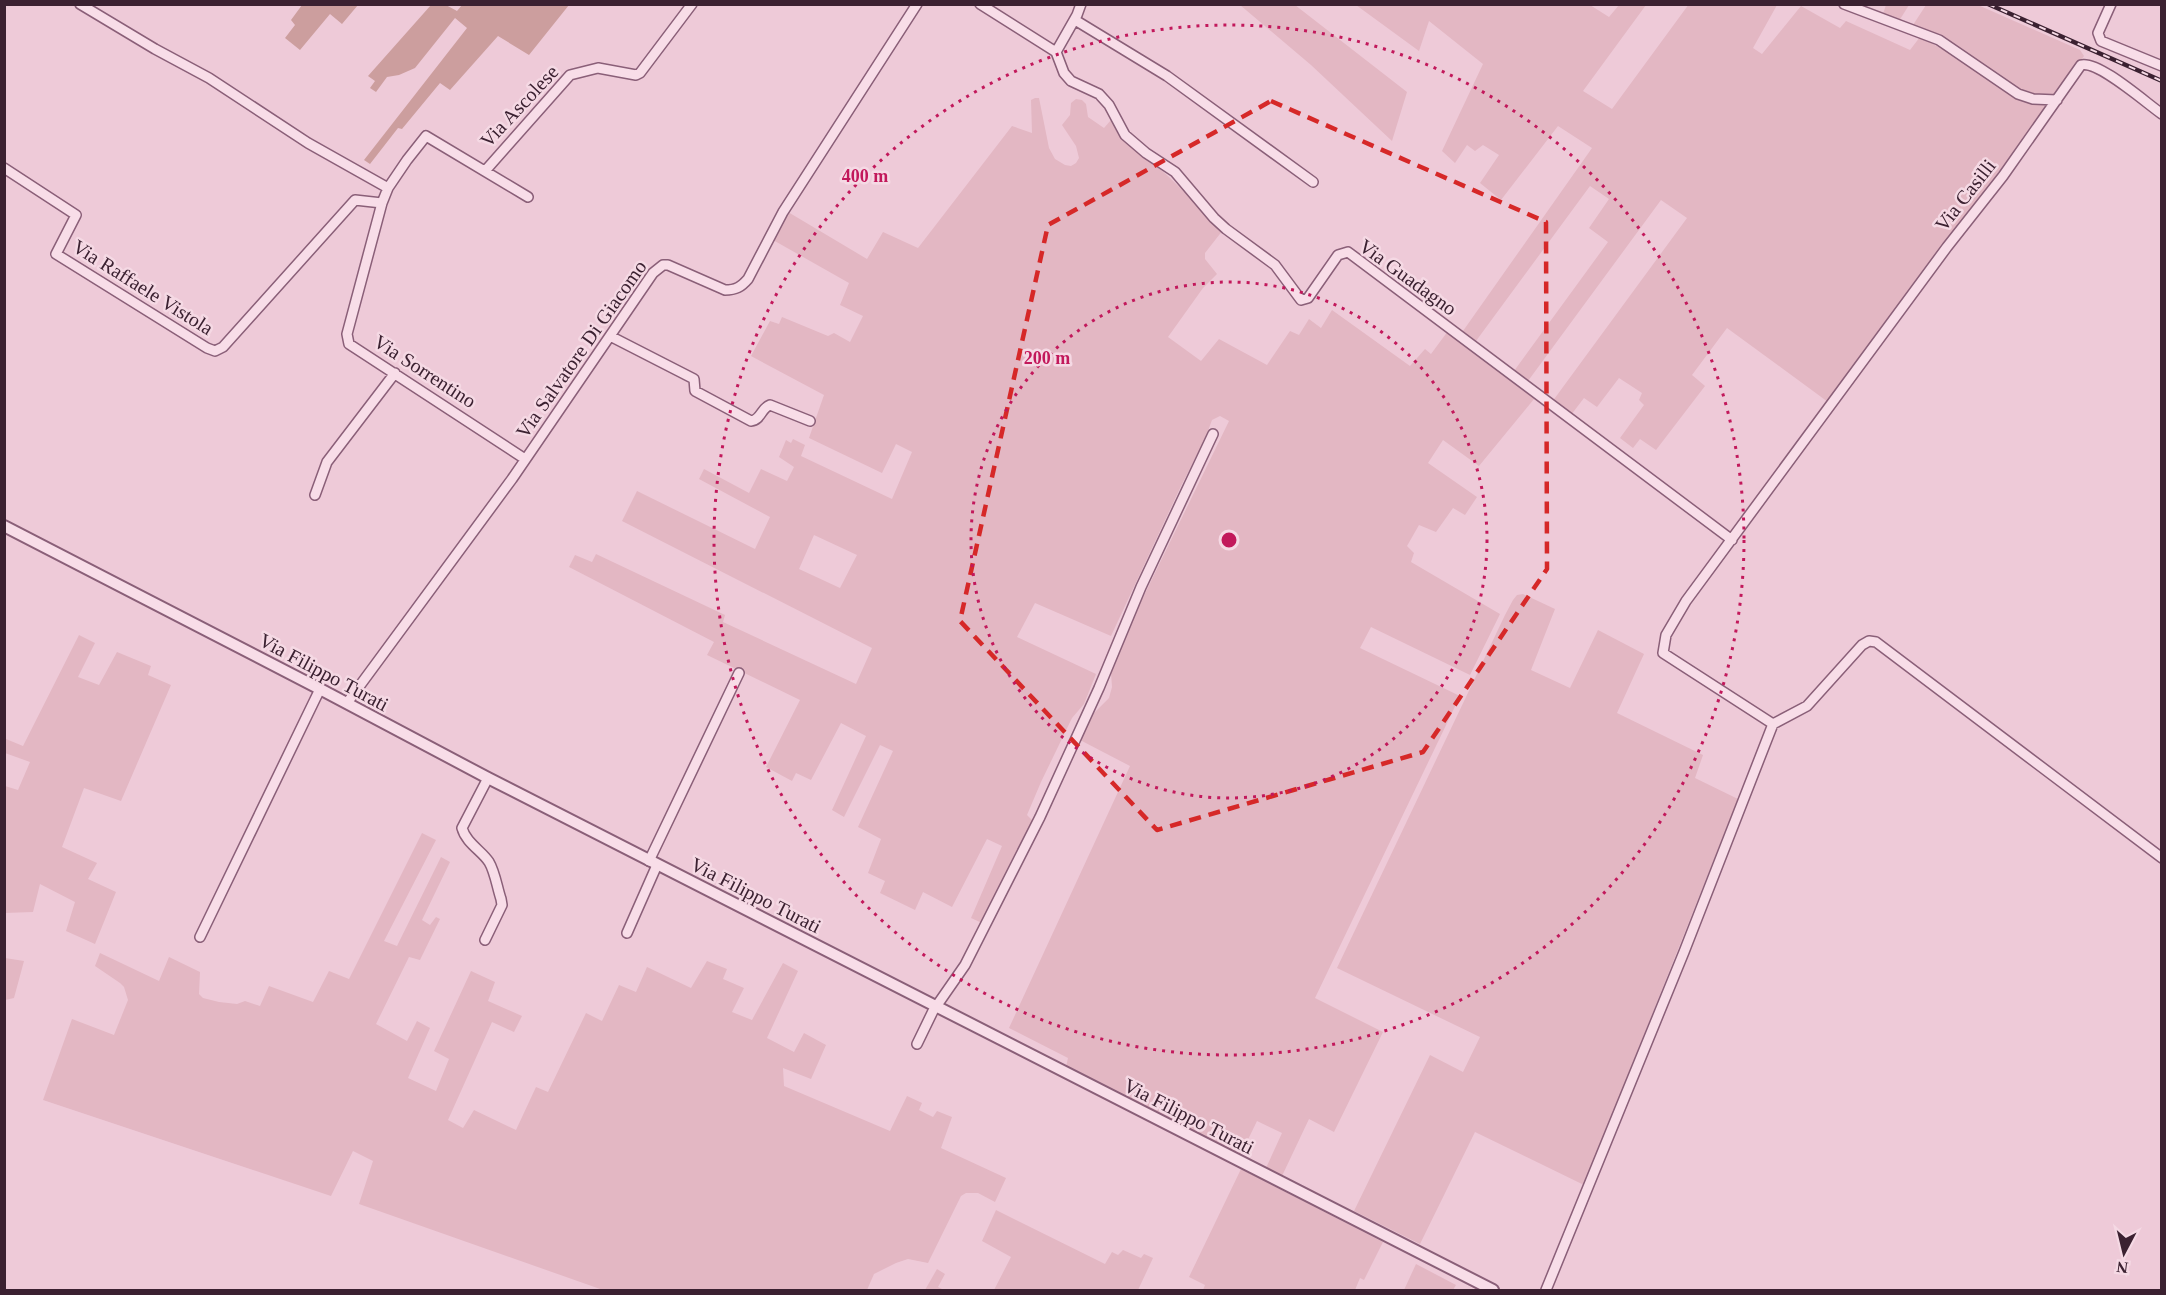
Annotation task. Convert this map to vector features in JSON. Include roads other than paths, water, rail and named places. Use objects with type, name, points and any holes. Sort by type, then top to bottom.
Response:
[{"type":"street","points":[[80,4],[209,78],[308,143],[388,188]]},
{"type":"street","name":"Via Ascolese","points":[[485,171],[570,75],[598,68],[636,75],[640,73],[692,4]]},
{"type":"street","name":"Via Salvatore Di Giacomo","points":[[347,703],[525,459],[653,273],[663,265],[674,266],[725,290],[734,290],[748,279],[783,212],[917,4]]},
{"type":"street","points":[[980,4],[1056,52],[1075,20],[1080,4]]},
{"type":"street","points":[[1844,4],[1939,40],[2018,94],[2033,99],[2057,100]]},
{"type":"street","points":[[2111,4],[2097,33],[2101,41],[2162,66]]},
{"type":"street","points":[[1075,20],[1167,76],[1313,182]]},
{"type":"street","name":"Via Guadagno","points":[[1056,52],[1064,74],[1071,81],[1099,94],[1109,105],[1125,135],[1146,153],[1175,172],[1226,229],[1275,265],[1301,300],[1308,298],[1338,255],[1348,252],[1732,540]]},
{"type":"street","name":"Via Casilli","points":[[1773,724],[1663,653],[1666,635],[1686,601],[1947,247],[2003,176],[2081,65],[2086,63],[2102,70],[2162,114]]},
{"type":"street","name":"Via Sorrentino","points":[[525,459],[349,344],[347,340],[381,203],[406,160],[426,136],[528,197]]},
{"type":"street","name":"Via Raffaele Vistola","points":[[4,168],[76,215],[56,254],[215,351],[223,348],[355,200],[381,203]]},
{"type":"street","points":[[610,336],[694,379],[694,391],[751,421],[759,418],[764,408],[771,405],[810,421]]},
{"type":"street","points":[[315,495],[327,462],[395,373]]},
{"type":"street","points":[[917,1044],[936,1007],[965,965],[1041,817],[1100,688],[1141,587],[1213,434]]},
{"type":"street","name":"Via Filippo Turati","points":[[4,526],[653,863],[1493,1290]]},
{"type":"street","points":[[1546,1290],[1684,952],[1773,724],[1807,706],[1862,645],[1869,641],[1876,642],[2162,858]]},
{"type":"street","points":[[627,933],[653,863],[739,673]]},
{"type":"street","points":[[200,938],[320,689]]},
{"type":"street","points":[[485,940],[502,905],[501,899],[488,860],[478,852],[462,828],[488,778]]},
{"type":"railway","points":[[1988,4],[2162,81]]}]
